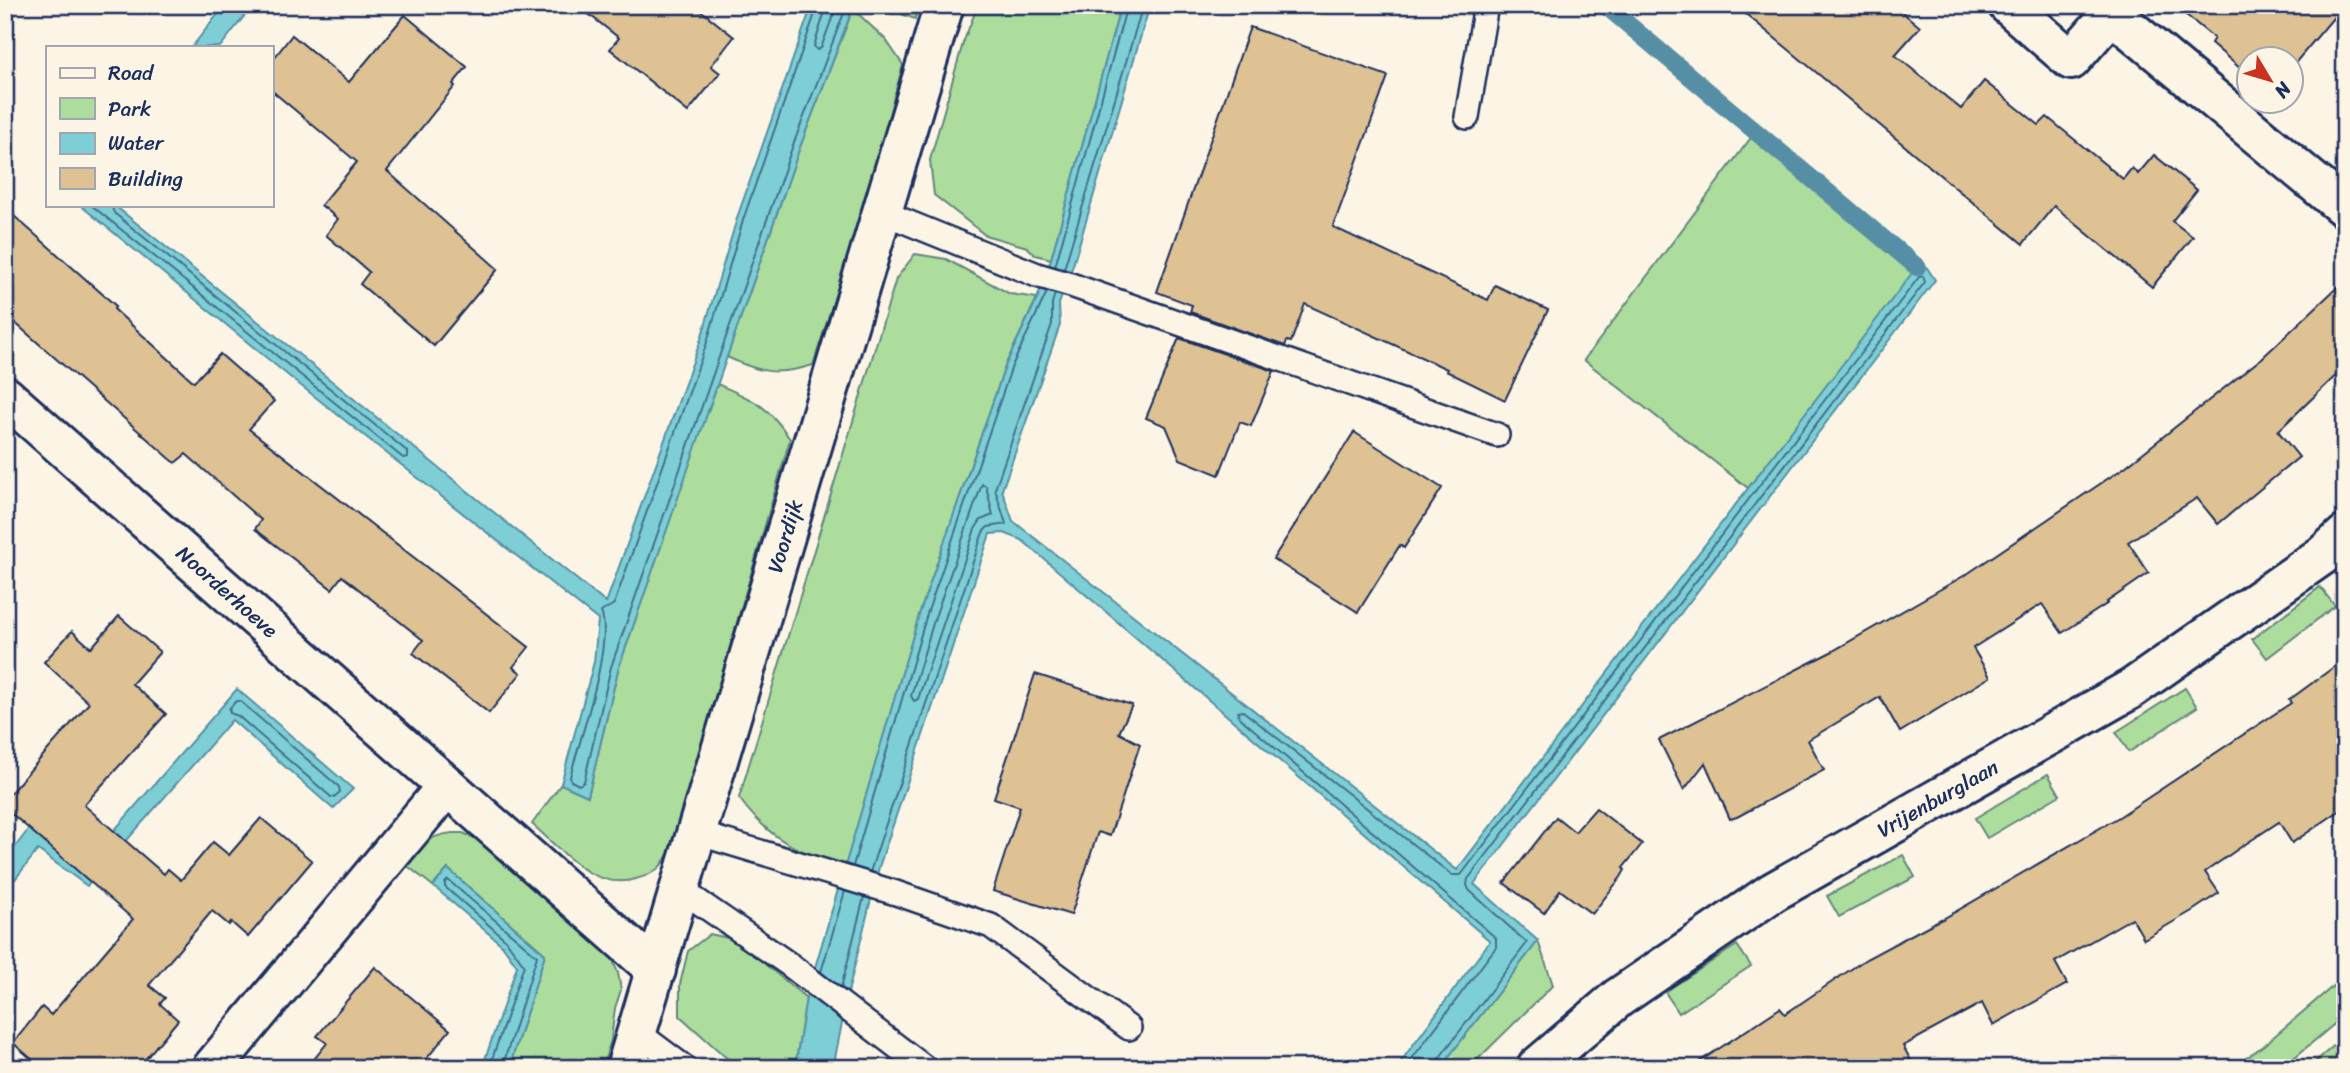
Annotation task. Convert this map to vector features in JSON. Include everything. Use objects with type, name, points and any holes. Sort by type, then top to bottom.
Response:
[{"type":"street","name":"Voordijk","points":[[631,1050],[944,5]]},
{"type":"street","points":[[2008,5],[2071,60],[2115,10],[2345,208]]},
{"type":"street","name":"Noorderhoeve","points":[[5,396],[656,970]]},
{"type":"street","name":"Vrijenburglaan","points":[[1536,1068],[1618,998],[1773,892],[2131,689],[2323,555],[2345,535]]},
{"type":"street","points":[[212,1068],[447,786]]},
{"type":"lane","points":[[1467,117],[1486,5]]},
{"type":"lane","points":[[882,212],[1037,275],[1497,435]]},
{"type":"lane","points":[[697,833],[896,893],[991,926],[1129,1028]]},
{"type":"lane","points":[[680,889],[790,965],[925,1068]]},
{"type":"lane","points":[[631,1050],[685,1068]]},
{"type":"green space","points":[[892,5],[919,5],[915,19],[901,14]]},
{"type":"green space","points":[[978,5],[988,9],[1009,8],[1011,5],[1121,5],[1051,259],[1036,255],[1027,247],[985,235],[934,195],[930,160],[963,43]]},
{"type":"green space","points":[[853,9],[886,40],[903,65],[858,227],[813,365],[779,372],[750,367],[727,357],[800,147]]},
{"type":"green space","points":[[1753,135],[1914,272],[1748,488],[1584,360]]},
{"type":"green space","points":[[915,254],[946,259],[1010,294],[1037,298],[1006,364],[920,612],[845,868],[813,856],[773,834],[739,798],[896,279]]},
{"type":"green space","points":[[717,384],[767,411],[790,439],[673,844],[663,863],[650,874],[620,881],[606,879],[579,866],[532,824],[561,784],[588,796],[618,670]]},
{"type":"green space","points":[[2320,587],[2335,606],[2267,658],[2252,639]]},
{"type":"green space","points":[[2185,688],[2197,707],[2129,752],[2116,732]]},
{"type":"green space","points":[[2048,774],[2060,795],[1987,838],[1975,818]]},
{"type":"green space","points":[[463,833],[477,839],[612,958],[621,990],[615,1008],[611,1040],[602,1068],[509,1068],[545,954],[448,869],[433,886],[405,864],[425,842],[436,836]]},
{"type":"green space","points":[[1903,855],[1915,877],[1839,917],[1827,896]]},
{"type":"green space","points":[[710,934],[736,940],[806,998],[795,1068],[746,1068],[731,1062],[680,1016],[680,984],[688,951]]},
{"type":"green space","points":[[1538,941],[1553,985],[1469,1068],[1440,1068]]},
{"type":"green space","points":[[1737,945],[1751,966],[1679,1013],[1665,992]]},
{"type":"green space","points":[[2345,976],[2345,1015],[2282,1068],[2233,1068],[2264,1045]]},
{"type":"green space","points":[[2345,1036],[2345,1059],[2334,1068],[2308,1068]]},
{"type":"water","points":[[225,5],[253,5],[221,46],[193,46]]},
{"type":"water","points":[[812,5],[854,5],[800,147],[618,670],[588,796],[561,784],[594,662],[598,620],[290,377],[81,206],[115,206],[606,603],[701,339],[738,215]]},
{"type":"water","points":[[1121,5],[1150,5],[1059,304],[1060,325],[1002,490],[1013,521],[1457,870],[1922,260],[1935,280],[1474,884],[1538,941],[1440,1068],[1396,1068],[1490,941],[1022,540],[1004,533],[990,534],[879,867],[849,988],[833,1068],[795,1068],[806,998],[920,612],[1006,364],[1037,299],[1051,259]]},
{"type":"water","points":[[237,689],[353,789],[333,809],[232,720],[87,886],[38,850],[5,892],[5,860],[32,825],[86,863]]},
{"type":"water","points":[[448,869],[545,954],[509,1068],[482,1068],[517,966],[502,945],[433,886]]},
{"type":"building","points":[[577,5],[694,5],[734,37],[711,66],[720,73],[688,112],[610,49],[619,38]]},
{"type":"building","points":[[1735,5],[1894,5],[1920,27],[1895,55],[1961,109],[1984,81],[2039,125],[2047,117],[2123,179],[2132,168],[2138,174],[2154,155],[2197,190],[2172,221],[2193,237],[2152,287],[2054,206],[2023,244]]},
{"type":"building","points":[[2174,5],[2344,5],[2304,53],[2304,46],[2234,46],[2234,63],[2211,43],[2214,38]]},
{"type":"building","points":[[405,15],[467,67],[387,171],[498,269],[434,346],[360,284],[369,272],[326,235],[338,219],[321,205],[357,162],[273,92],[273,59],[292,35],[349,82]]},
{"type":"building","points":[[1250,27],[1388,76],[1333,227],[1488,300],[1495,285],[1548,310],[1505,400],[1446,371],[1447,369],[1305,304],[1291,342],[1287,341],[1285,346],[1190,312],[1192,305],[1157,292]]},
{"type":"building","points":[[5,208],[116,306],[114,309],[194,382],[220,354],[274,401],[249,429],[529,647],[513,667],[521,673],[489,713],[413,653],[423,640],[342,576],[332,589],[255,529],[261,520],[186,454],[175,463],[5,314]]},
{"type":"building","points":[[2345,280],[2345,367],[2278,431],[2299,457],[2218,524],[2197,498],[2128,542],[2149,573],[2108,603],[2062,633],[2042,604],[1973,648],[1990,677],[1900,732],[1880,697],[1808,740],[1824,770],[1737,817],[1730,819],[1705,763],[1684,790],[1659,740],[1831,652],[1967,574],[2125,467],[2262,358]]},
{"type":"building","points":[[1179,338],[1274,371],[1251,426],[1240,422],[1219,475],[1180,459],[1166,426],[1146,418]]},
{"type":"building","points":[[1354,432],[1442,488],[1404,548],[1400,545],[1358,612],[1273,559]]},
{"type":"building","points":[[119,616],[160,652],[132,684],[166,714],[84,805],[164,874],[168,869],[181,880],[213,842],[229,855],[261,818],[312,861],[248,937],[231,922],[229,925],[212,911],[149,985],[165,998],[160,1004],[178,1020],[138,1068],[42,1068],[13,1043],[42,1007],[51,1015],[133,919],[5,808],[5,799],[89,703],[44,662],[72,631],[91,648]]},
{"type":"building","points":[[2345,659],[2345,807],[2292,843],[2279,822],[2241,847],[2205,872],[2219,893],[2192,911],[2144,939],[2132,918],[2055,962],[2067,984],[1993,1025],[1982,1003],[1903,1046],[1915,1068],[1690,1068],[1780,1008],[1785,1014],[1866,959],[1941,920],[2119,817],[2291,703],[2289,700]]},
{"type":"building","points":[[1035,674],[1132,705],[1119,733],[1140,744],[1110,836],[1098,832],[1071,915],[993,891],[1020,807],[994,798]]},
{"type":"building","points":[[1596,808],[1642,844],[1592,914],[1560,890],[1544,913],[1504,883],[1556,817],[1575,832]]},
{"type":"building","points":[[375,967],[450,1030],[419,1068],[307,1068],[327,1043],[317,1036]]},
{"type":"waterway","points":[[1605,5],[1917,267]]}]
